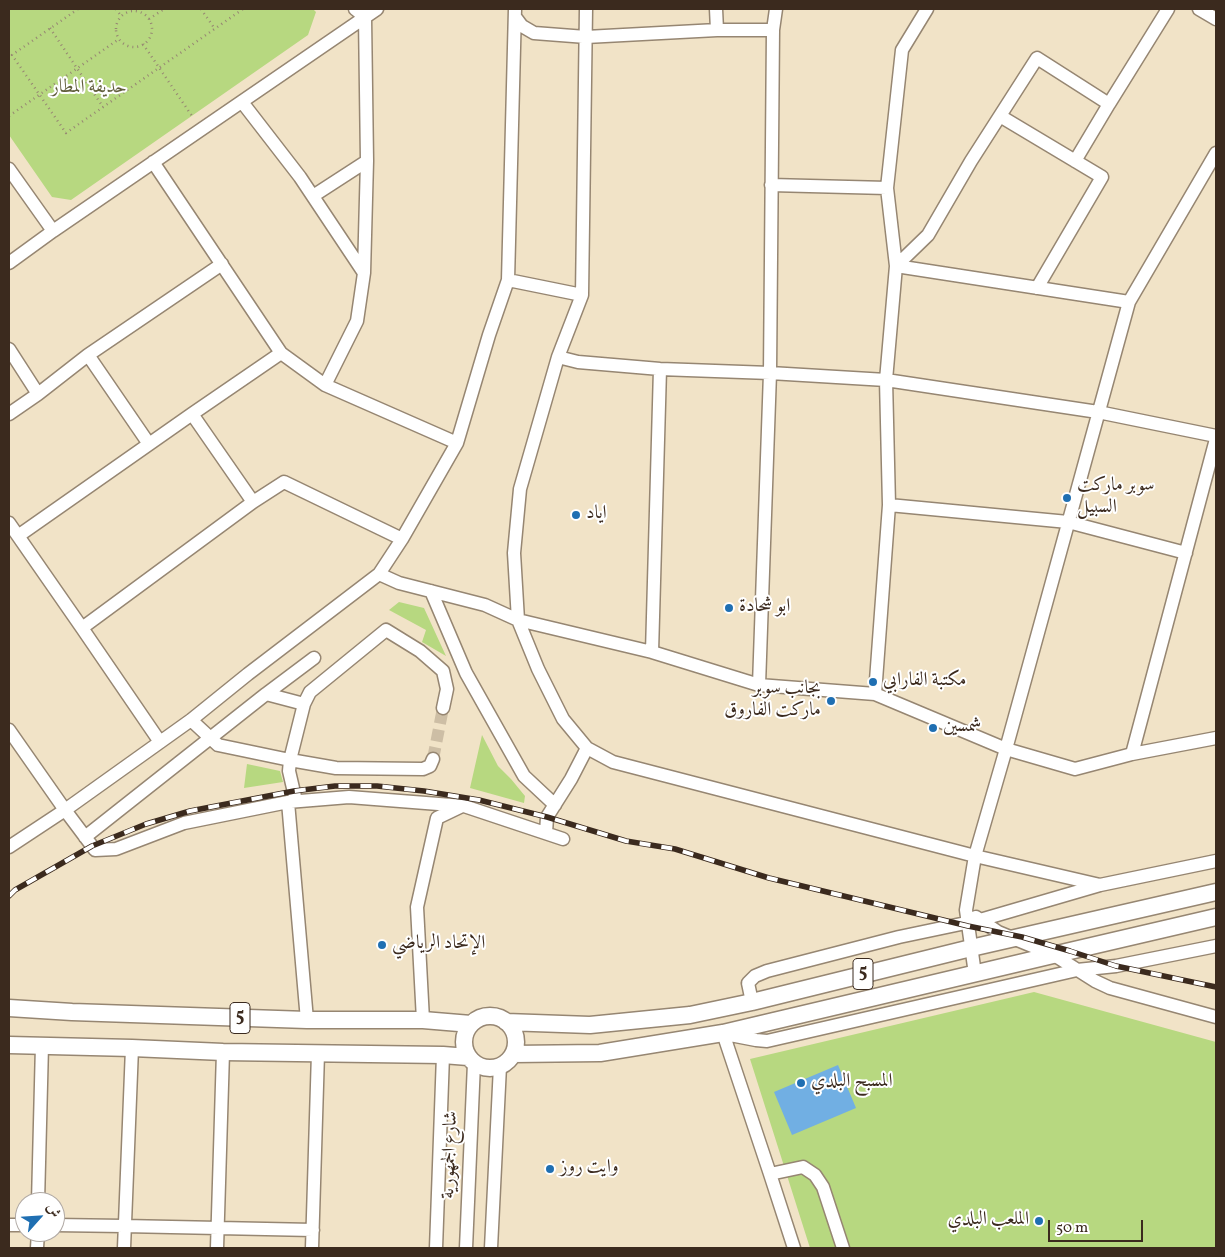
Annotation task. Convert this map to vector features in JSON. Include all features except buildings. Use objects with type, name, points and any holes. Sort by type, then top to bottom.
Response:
[{"type":"main road","name":"5","points":[[506,1022],[590,1025],[690,1015],[1216,892]]},
{"type":"main road","name":"5","points":[[513,1054],[600,1052],[722,1033],[1216,918]]},
{"type":"main road","name":"5","points":[[9,1008],[307,1020],[422,1020],[471,1024]]},
{"type":"main road","points":[[484,1016],[500,1018],[506,1022],[512,1028],[516,1045],[513,1054],[505,1063],[491,1068],[482,1067],[471,1060],[463,1044],[466,1030],[471,1024],[484,1016]]},
{"type":"main road","name":"5","points":[[9,1044],[223,1052],[443,1055],[471,1060]]},
{"type":"street","points":[[355,9],[365,17]]},
{"type":"street","points":[[9,263],[377,9]]},
{"type":"street","points":[[586,9],[582,295],[558,358],[520,489],[514,554],[518,620],[538,669],[563,718],[587,748],[613,762],[975,856],[1100,885]]},
{"type":"street","points":[[716,9],[717,30]]},
{"type":"street","points":[[759,685],[770,373],[773,30],[776,9]]},
{"type":"street","points":[[875,694],[890,505],[886,380],[896,266],[887,188],[902,50],[928,9]]},
{"type":"street","points":[[1076,161],[1168,9]]},
{"type":"street","points":[[1199,9],[1216,19]]},
{"type":"street","points":[[515,14],[522,26],[534,33],[586,37],[717,30],[773,30]]},
{"type":"street","points":[[9,847],[65,810],[191,720],[379,574],[402,539],[457,443],[489,335],[508,280],[515,14]]},
{"type":"street","points":[[325,385],[357,321],[364,273],[367,161],[365,17]]},
{"type":"street","points":[[896,266],[928,235],[971,161],[1037,58],[1109,104]]},
{"type":"street","points":[[242,102],[300,176],[364,273]]},
{"type":"street","points":[[1000,116],[1102,177],[1037,288]]},
{"type":"street","points":[[1216,152],[1130,302],[975,856],[966,910],[974,921],[1054,955],[1095,981],[1110,988],[1216,1018]]},
{"type":"street","points":[[313,196],[367,161]]},
{"type":"street","points":[[153,162],[281,353],[325,385],[457,443]]},
{"type":"street","points":[[9,169],[53,231]]},
{"type":"street","points":[[772,185],[887,188]]},
{"type":"street","points":[[9,414],[88,355],[222,264]]},
{"type":"street","points":[[896,266],[1130,302]]},
{"type":"street","points":[[508,280],[582,295]]},
{"type":"street","points":[[9,349],[38,394]]},
{"type":"street","points":[[18,536],[281,353]]},
{"type":"street","points":[[88,355],[149,444]]},
{"type":"street","points":[[558,358],[578,362],[660,369],[886,380],[1098,412],[1216,437],[1132,754]]},
{"type":"street","points":[[652,652],[660,369]]},
{"type":"street","points":[[192,414],[253,502]]},
{"type":"street","points":[[82,628],[253,502],[284,482],[402,539]]},
{"type":"street","points":[[890,505],[1068,522],[1186,553]]},
{"type":"street","points":[[9,523],[160,742]]},
{"type":"street","points":[[379,574],[399,583],[485,605],[518,620],[652,652],[759,685],[875,694],[1006,749],[1075,769],[1132,754],[1216,738]]},
{"type":"street","points":[[432,590],[466,674],[524,776],[555,805]]},
{"type":"street","points":[[307,1020],[289,771],[304,704],[310,692],[386,630],[420,650],[443,671],[447,689],[443,708]]},
{"type":"street","points":[[85,837],[314,658]]},
{"type":"street","points":[[266,694],[304,704]]},
{"type":"street","points":[[191,720],[218,745],[336,768],[423,769],[430,766],[433,759]]},
{"type":"street","points":[[9,730],[95,850],[116,849],[184,824],[292,801],[349,797],[464,806],[563,839]]},
{"type":"street","points":[[546,833],[547,817],[571,779],[587,748]]},
{"type":"street","points":[[422,1020],[417,907],[437,818],[464,806]]},
{"type":"street","points":[[752,1002],[748,983],[755,976],[767,971],[899,937],[974,921],[1100,885],[1216,861]]},
{"type":"street","points":[[974,921],[971,948],[975,974]]},
{"type":"street","points":[[722,1033],[767,1041],[1077,970],[1116,966],[1216,946]]},
{"type":"street","points":[[722,1033],[794,1248]]},
{"type":"street","points":[[38,1192],[42,1046]]},
{"type":"street","points":[[124,1248],[132,1048]]},
{"type":"street","points":[[217,1248],[223,1052]]},
{"type":"street","points":[[312,1248],[318,1053]]},
{"type":"street","points":[[436,1248],[443,1055]]},
{"type":"street","name":"شارع الجمهورية","points":[[466,1248],[471,1060]]},
{"type":"street","points":[[491,1248],[500,1066]]},
{"type":"street","points":[[770,1174],[803,1167],[815,1175],[823,1187],[843,1248]]},
{"type":"street","points":[[65,1225],[312,1230]]},
{"type":"path","points":[[78,9],[12,55],[66,133],[243,9]]},
{"type":"path","points":[[116,9],[121,16]]},
{"type":"path","points":[[149,19],[164,9]]},
{"type":"path","points":[[201,9],[215,29]]},
{"type":"path","points":[[138,11],[144,13],[149,19],[152,28],[151,34],[149,39],[143,44],[134,47],[128,46],[119,39],[116,33],[117,21],[126,12],[138,11]]},
{"type":"path","points":[[50,28],[103,107]]},
{"type":"path","points":[[9,116],[119,39]]},
{"type":"path","points":[[143,44],[192,116]]},
{"type":"green space","name":"حديفة المطار","points":[[9,9],[313,9],[316,12],[308,35],[71,200],[52,197],[9,135]]},
{"type":"green space","points":[[399,602],[424,608],[446,656],[422,642],[426,630],[389,610]]},
{"type":"green space","points":[[482,735],[498,766],[525,796],[524,803],[470,788]]},
{"type":"green space","points":[[247,764],[280,771],[283,782],[244,788]]},
{"type":"green space","points":[[1034,992],[1216,1042],[1216,1248],[810,1248],[750,1059]]},
{"type":"water","points":[[838,1065],[856,1108],[792,1135],[774,1092]]},
{"type":"tunnel","points":[[433,759],[443,708]]},
{"type":"railway","points":[[9,896],[15,890],[92,846],[146,824],[190,811],[294,791],[335,786],[377,786],[479,800],[547,817],[626,841],[675,849],[769,878],[968,926],[1022,937],[1116,966],[1216,987]]},
{"type":"place","name":"سوبر ماركت السبيل","points":[[1067,498]]},
{"type":"place","name":"اياد","points":[[576,515]]},
{"type":"place","name":"ابو شحادة","points":[[729,608]]},
{"type":"place","name":"مكتبة الفارابي","points":[[873,682]]},
{"type":"place","name":"بجانب سوبر ماركت الفاروق","points":[[831,701]]},
{"type":"place","name":"شمسين","points":[[933,728]]},
{"type":"place","name":"الإتحاد الرياضي","points":[[382,945]]},
{"type":"place","name":"المسبح البلدي","points":[[801,1083]]},
{"type":"place","name":"وايت روز","points":[[550,1169]]},
{"type":"place","name":"الملعب البلدي","points":[[1039,1221]]}]
